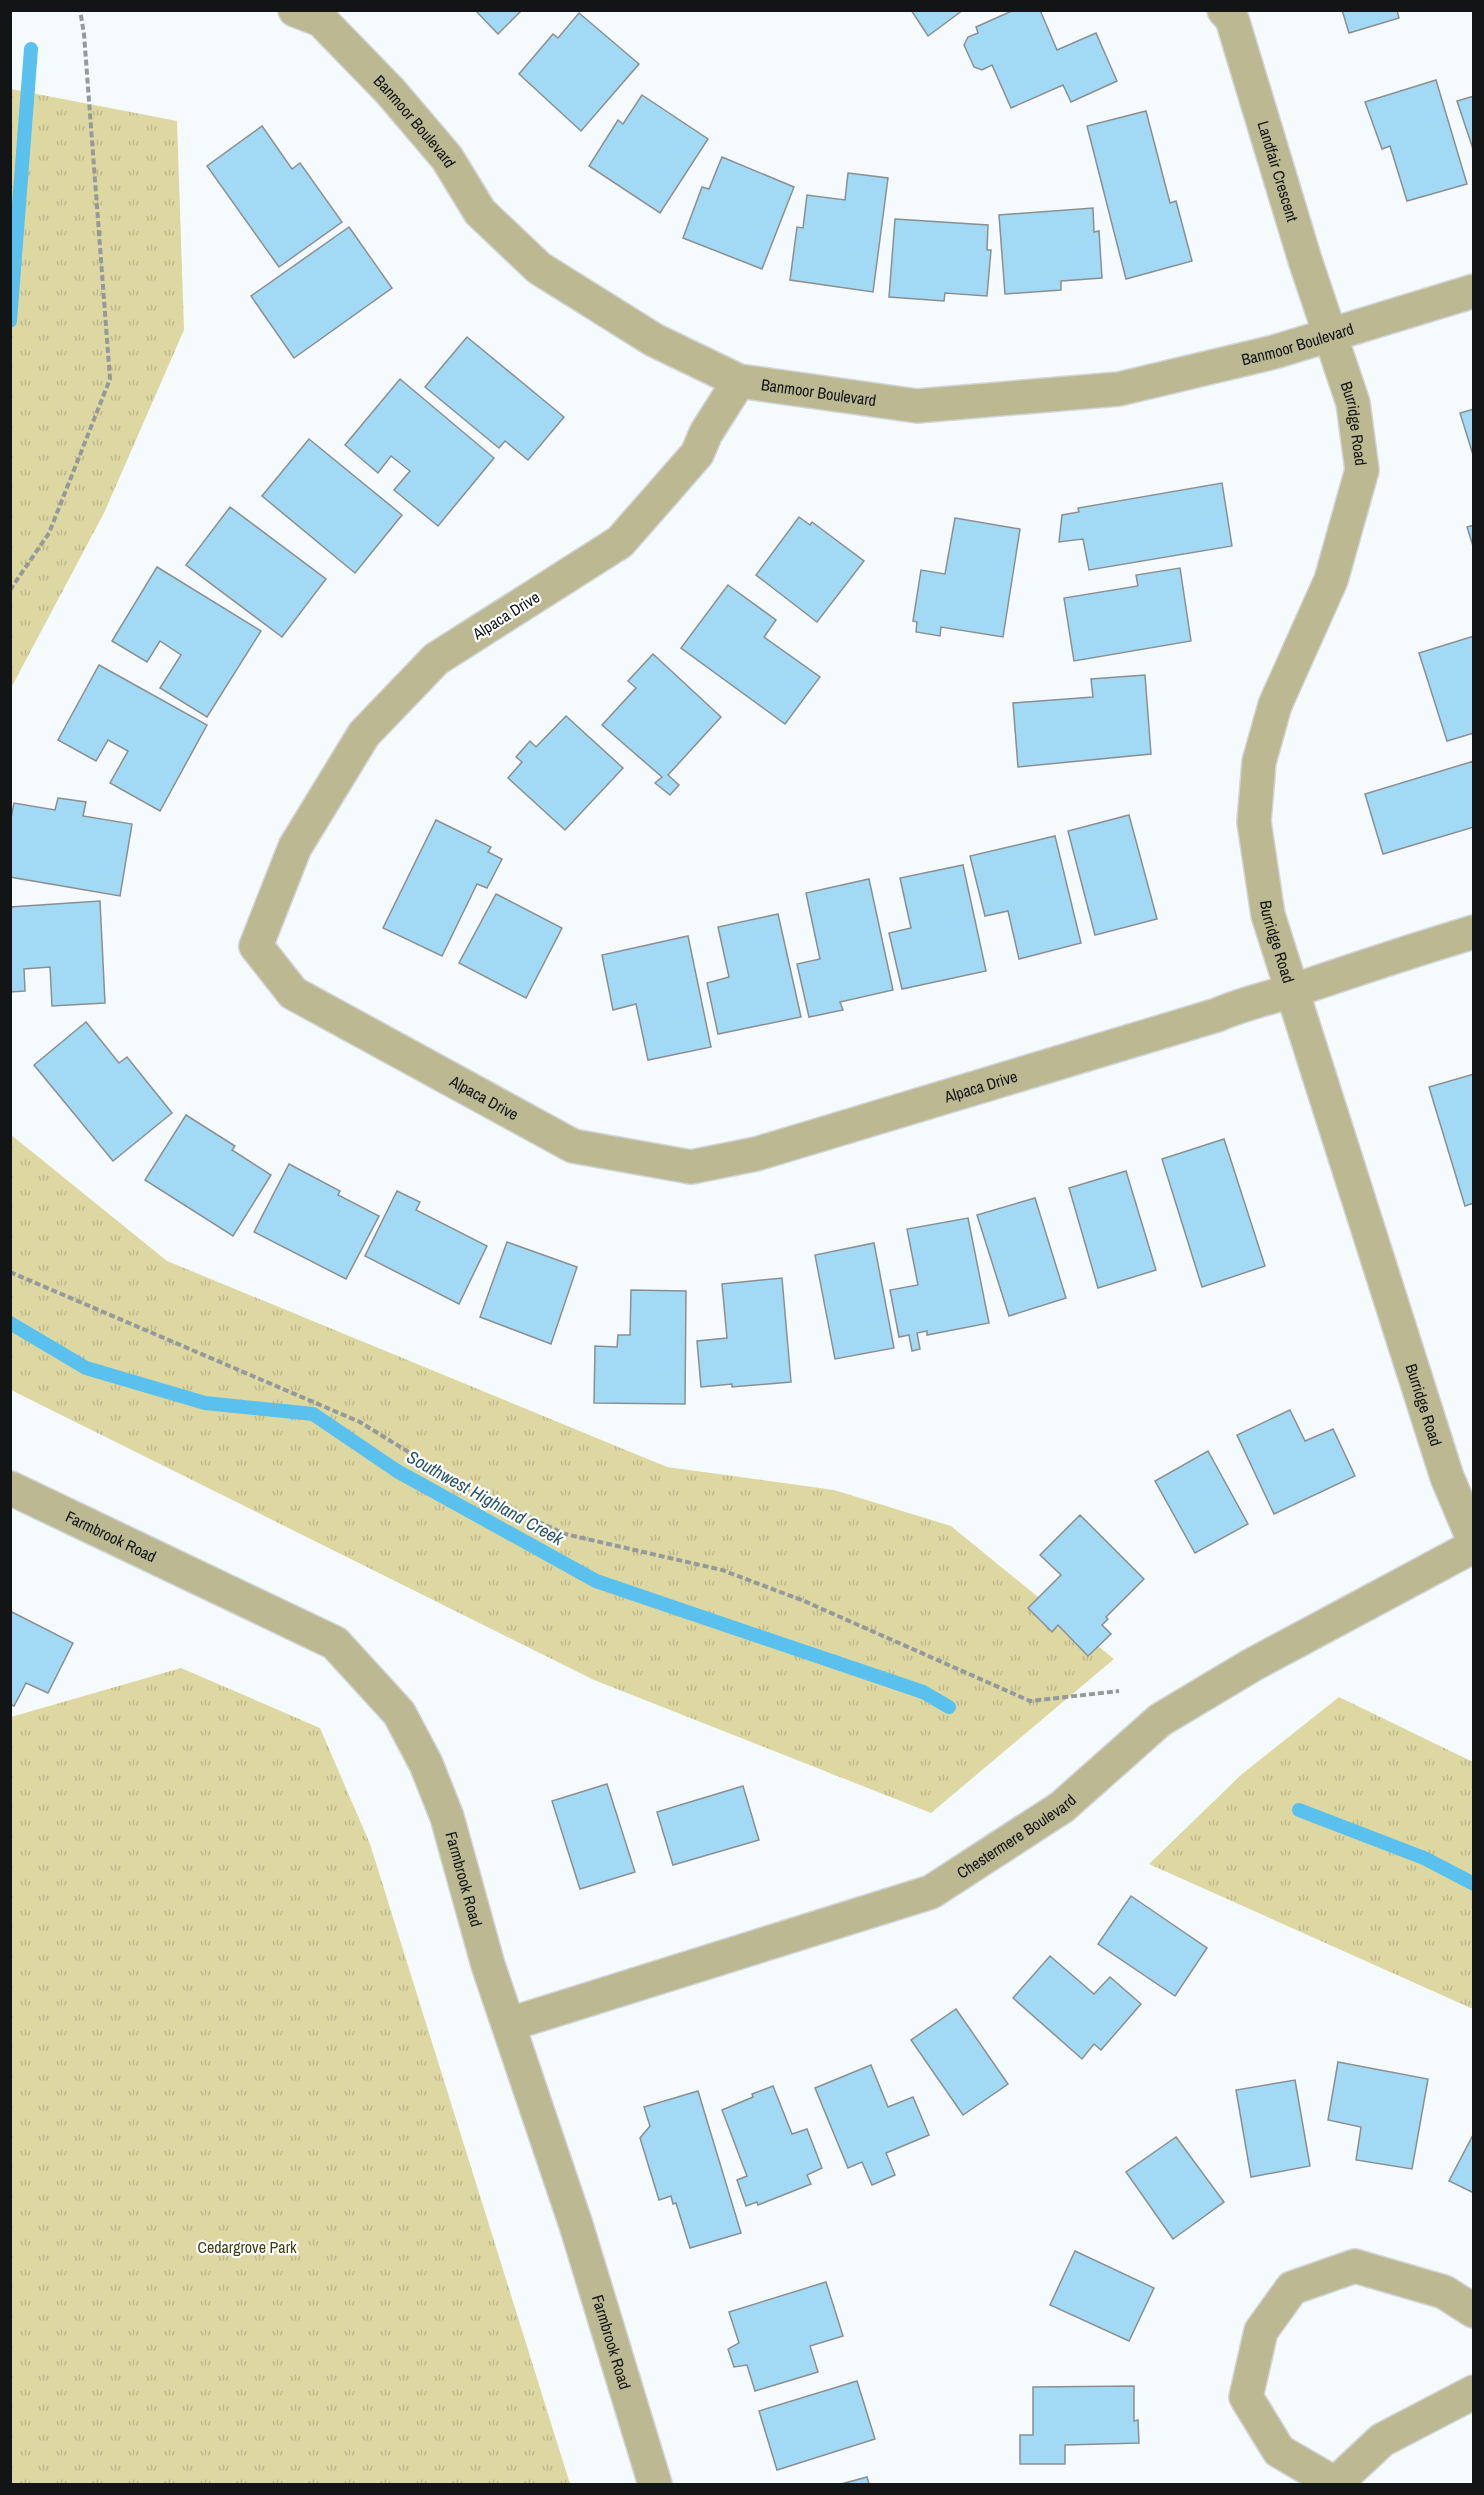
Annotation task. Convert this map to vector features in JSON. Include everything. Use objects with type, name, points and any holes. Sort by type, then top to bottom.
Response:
[{"type":"street","name":"Banmoor Boulevard","points":[[295,10],[321,20],[390,91],[447,158],[480,212],[539,268],[654,340],[739,381],[917,406],[1119,388],[1274,352],[1473,291]]},
{"type":"street","name":"Landfair Crescent","points":[[1224,10],[1232,19],[1305,260],[1331,334]]},
{"type":"street","name":"Burridge Road","points":[[1331,334],[1353,403],[1362,470],[1331,580],[1275,705],[1259,762],[1254,822],[1268,915],[1447,1477],[1473,1541]]},
{"type":"street","name":"Alpaca Drive","points":[[739,381],[706,433],[697,454],[620,542],[436,659],[364,734],[295,847],[256,946],[293,993],[573,1146],[691,1167],[756,1154],[1293,990],[1364,965],[1473,932]]},
{"type":"street","name":"Farmbrook Road","points":[[10,1488],[335,1643],[399,1713],[426,1764],[447,1817],[488,1965],[510,2024],[576,2225],[656,2484]]},
{"type":"street","name":"Chestermere Boulevard","points":[[510,2024],[931,1892],[1062,1807],[1160,1720],[1252,1665],[1473,1546]]},
{"type":"street","points":[[1473,2311],[1444,2292],[1355,2266],[1292,2288],[1261,2331],[1246,2397],[1279,2451],[1335,2484],[1382,2440],[1473,2392]]},
{"type":"path","points":[[10,590],[49,533],[110,379],[99,208],[80,10]]},
{"type":"path","points":[[10,1272],[360,1422],[468,1488],[565,1534],[722,1570],[804,1601],[1030,1701],[1119,1691]]},
{"type":"green space","points":[[11,89],[177,121],[184,330],[104,513],[11,688]]},
{"type":"green space","points":[[10,1134],[167,1261],[667,1467],[834,1490],[951,1526],[1114,1659],[931,1813],[594,1680],[11,1390]]},
{"type":"green space","name":"Cedargrove Park","points":[[181,1668],[320,1728],[370,1844],[570,2484],[11,2484],[11,1717]]},
{"type":"green space","points":[[1339,1697],[1473,1762],[1473,2009],[1149,1864],[1242,1774]]},
{"type":"building","points":[[475,10],[522,10],[498,34]]},
{"type":"building","points":[[911,10],[963,10],[928,36]]},
{"type":"building","points":[[1014,10],[1040,10],[1057,50],[1096,33],[1117,81],[1071,102],[1063,85],[1011,108],[992,65],[982,70],[974,67],[964,45],[968,37],[978,33],[976,27]]},
{"type":"building","points":[[1342,10],[1397,10],[1399,18],[1349,33]]},
{"type":"building","points":[[579,13],[639,64],[581,131],[519,74],[553,34],[558,38]]},
{"type":"building","points":[[1436,80],[1467,184],[1407,201],[1390,146],[1382,149],[1365,102]]},
{"type":"building","points":[[642,95],[708,139],[660,213],[589,166],[618,120],[623,124]]},
{"type":"building","points":[[1474,96],[1474,152],[1457,101]]},
{"type":"building","points":[[1146,111],[1170,203],[1176,201],[1192,261],[1126,279],[1087,126]]},
{"type":"building","points":[[262,126],[292,169],[300,163],[342,222],[279,267],[207,166]]},
{"type":"building","points":[[722,157],[794,187],[762,269],[683,238],[702,187],[709,189]]},
{"type":"building","points":[[848,173],[888,178],[873,292],[790,280],[797,227],[803,228],[807,195],[845,200]]},
{"type":"building","points":[[1093,208],[1094,232],[1099,231],[1102,278],[1061,281],[1061,290],[1005,294],[999,215]]},
{"type":"building","points":[[895,219],[988,225],[987,250],[991,250],[987,296],[945,293],[944,301],[889,297]]},
{"type":"building","points":[[349,227],[392,288],[294,358],[251,296]]},
{"type":"building","points":[[467,337],[564,417],[528,460],[505,441],[499,448],[425,387]]},
{"type":"building","points":[[400,379],[494,458],[438,526],[394,490],[410,471],[391,456],[378,473],[345,445]]},
{"type":"building","points":[[1474,409],[1474,458],[1460,413]]},
{"type":"building","points":[[309,439],[402,515],[355,573],[262,496]]},
{"type":"building","points":[[1222,483],[1232,546],[1089,570],[1083,539],[1059,542],[1062,515],[1079,512],[1078,508]]},
{"type":"building","points":[[230,507],[326,579],[282,637],[186,565]]},
{"type":"building","points":[[799,517],[810,525],[812,522],[864,561],[817,622],[756,575]]},
{"type":"building","points":[[955,518],[1020,529],[1003,637],[941,627],[940,636],[916,632],[917,622],[913,621],[921,570],[945,574]]},
{"type":"building","points":[[1474,525],[1474,549],[1467,527]]},
{"type":"building","points":[[157,567],[261,631],[207,717],[160,688],[181,655],[160,641],[147,662],[112,641]]},
{"type":"building","points":[[1180,568],[1191,641],[1074,661],[1064,598],[1138,586],[1136,575]]},
{"type":"building","points":[[728,585],[776,620],[764,637],[820,677],[785,724],[681,648]]},
{"type":"building","points":[[1474,636],[1474,733],[1447,741],[1419,653]]},
{"type":"building","points":[[653,654],[721,717],[668,775],[679,785],[670,795],[655,783],[662,777],[602,725],[636,688],[628,681]]},
{"type":"building","points":[[99,665],[207,725],[160,811],[110,783],[128,751],[108,740],[96,761],[58,740]]},
{"type":"building","points":[[1145,675],[1151,754],[1018,767],[1013,703],[1093,697],[1091,679]]},
{"type":"building","points":[[566,716],[623,768],[565,830],[508,778],[522,762],[516,757],[530,741],[536,747]]},
{"type":"building","points":[[1474,761],[1474,827],[1383,854],[1365,794]]},
{"type":"building","points":[[58,798],[86,802],[83,816],[132,824],[120,896],[10,877],[10,823],[14,803],[55,810]]},
{"type":"building","points":[[1129,815],[1157,919],[1095,935],[1068,831]]},
{"type":"building","points":[[436,820],[491,847],[488,852],[502,859],[487,888],[477,884],[442,956],[383,928]]},
{"type":"building","points":[[1055,836],[1081,943],[1019,959],[1008,911],[985,916],[970,856]]},
{"type":"building","points":[[963,865],[986,971],[902,989],[889,933],[911,928],[900,878]]},
{"type":"building","points":[[869,879],[893,990],[840,1002],[843,1010],[809,1017],[797,964],[820,959],[806,893]]},
{"type":"building","points":[[496,894],[562,928],[526,998],[459,963]]},
{"type":"building","points":[[100,901],[105,1003],[52,1006],[50,967],[24,969],[25,991],[10,992],[10,907]]},
{"type":"building","points":[[778,914],[801,1017],[718,1034],[707,983],[729,977],[718,927]]},
{"type":"building","points":[[688,936],[711,1047],[648,1060],[636,1004],[613,1010],[602,955]]},
{"type":"building","points":[[86,1022],[119,1063],[127,1057],[172,1113],[113,1161],[34,1065]]},
{"type":"building","points":[[1474,1074],[1474,1203],[1465,1206],[1429,1087]]},
{"type":"building","points":[[186,1115],[235,1146],[232,1150],[271,1175],[233,1236],[145,1180]]},
{"type":"building","points":[[1224,1139],[1265,1266],[1202,1287],[1162,1159]]},
{"type":"building","points":[[289,1164],[340,1191],[338,1195],[379,1216],[346,1279],[254,1232]]},
{"type":"building","points":[[1126,1171],[1156,1270],[1098,1288],[1069,1188]]},
{"type":"building","points":[[397,1191],[420,1202],[416,1210],[487,1246],[459,1304],[365,1256]]},
{"type":"building","points":[[1035,1198],[1066,1298],[1009,1316],[977,1215]]},
{"type":"building","points":[[968,1218],[989,1323],[927,1335],[927,1331],[917,1333],[920,1349],[912,1351],[909,1335],[899,1337],[890,1290],[918,1285],[907,1229]]},
{"type":"building","points":[[507,1242],[577,1267],[551,1344],[480,1317]]},
{"type":"building","points":[[874,1243],[894,1348],[835,1359],[815,1255]]},
{"type":"building","points":[[782,1278],[791,1382],[701,1387],[697,1341],[727,1338],[722,1284]]},
{"type":"building","points":[[631,1290],[686,1291],[685,1404],[594,1403],[595,1346],[617,1347],[618,1335],[630,1335]]},
{"type":"building","points":[[1290,1410],[1305,1441],[1333,1429],[1355,1476],[1274,1514],[1237,1435]]},
{"type":"building","points":[[1208,1451],[1248,1524],[1195,1553],[1155,1481]]},
{"type":"building","points":[[1080,1515],[1144,1579],[1106,1617],[1108,1619],[1102,1625],[1111,1634],[1088,1656],[1058,1625],[1052,1632],[1028,1608],[1061,1575],[1040,1555]]},
{"type":"building","points":[[10,1611],[73,1643],[48,1693],[26,1683],[14,1706],[10,1704]]},
{"type":"building","points":[[607,1784],[635,1872],[580,1889],[552,1801]]},
{"type":"building","points":[[743,1786],[759,1840],[673,1865],[657,1812]]},
{"type":"building","points":[[1131,1896],[1207,1948],[1175,1996],[1098,1944]]},
{"type":"building","points":[[1050,1956],[1094,1994],[1110,1977],[1141,2004],[1101,2050],[1094,2044],[1082,2059],[1013,1998]]},
{"type":"building","points":[[956,2009],[1008,2084],[963,2115],[911,2040]]},
{"type":"building","points":[[1338,2062],[1428,2079],[1412,2169],[1356,2160],[1361,2127],[1328,2120]]},
{"type":"building","points":[[871,2065],[888,2107],[913,2097],[929,2135],[886,2153],[895,2175],[872,2185],[862,2162],[848,2168],[815,2088]]},
{"type":"building","points":[[1295,2080],[1310,2166],[1251,2177],[1236,2090]]},
{"type":"building","points":[[773,2086],[792,2134],[807,2129],[822,2168],[807,2175],[811,2184],[758,2205],[757,2202],[746,2206],[737,2180],[747,2176],[722,2110]]},
{"type":"building","points":[[698,2091],[741,2233],[690,2248],[676,2203],[673,2204],[671,2196],[659,2200],[640,2138],[650,2126],[644,2107]]},
{"type":"building","points":[[1474,2133],[1474,2193],[1449,2181]]},
{"type":"building","points":[[1176,2137],[1224,2202],[1173,2239],[1126,2172]]},
{"type":"building","points":[[1075,2251],[1154,2288],[1129,2341],[1050,2305]]},
{"type":"building","points":[[826,2282],[843,2336],[810,2346],[818,2372],[755,2391],[747,2365],[734,2367],[728,2349],[739,2343],[729,2312]]},
{"type":"building","points":[[857,2381],[875,2439],[777,2470],[759,2411]]},
{"type":"building","points":[[1134,2386],[1134,2421],[1138,2420],[1139,2443],[1065,2445],[1065,2464],[1020,2464],[1020,2435],[1033,2435],[1033,2387]]},
{"type":"building","points":[[867,2477],[869,2484],[841,2484]]},
{"type":"waterway","name":"Southwest Highland Creek","points":[[10,321],[31,49]]},
{"type":"waterway","name":"Southwest Highland Creek","points":[[10,1323],[86,1368],[205,1403],[313,1414],[397,1471],[596,1581],[923,1692],[949,1707]]},
{"type":"waterway","name":"Southwest Highland Creek","points":[[1299,1810],[1424,1858],[1474,1884]]}]
